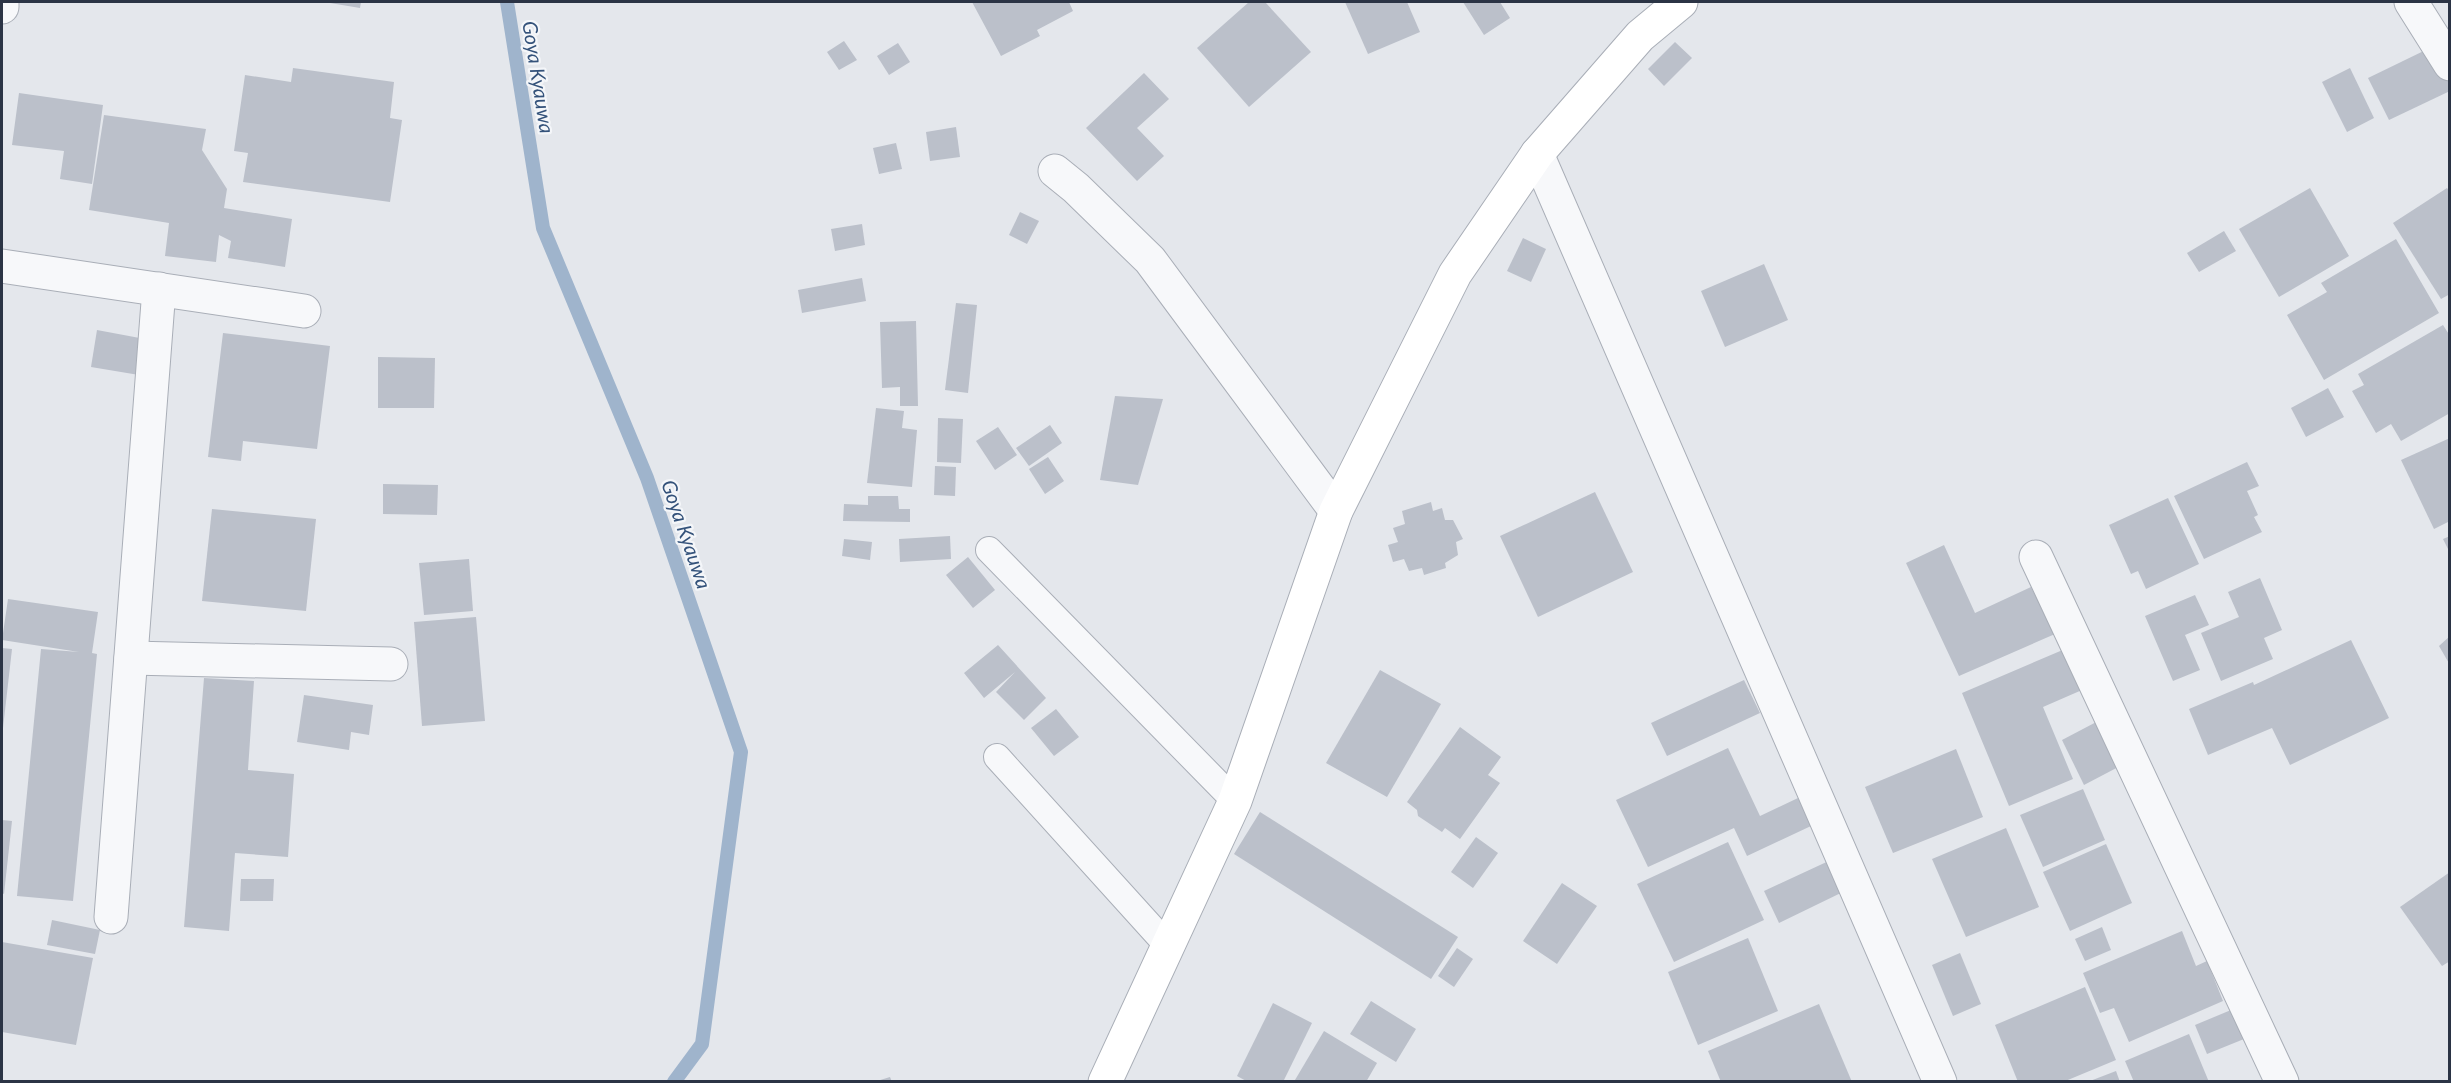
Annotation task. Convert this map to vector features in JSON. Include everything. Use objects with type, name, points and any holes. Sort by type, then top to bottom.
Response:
[{"type":"street","points":[[2,2],[2,7]]},
{"type":"street","points":[[1105,1082],[1235,801],[1336,511],[1455,274],[1537,154],[1640,36],[1681,2]]},
{"type":"street","points":[[2411,2],[2450,64]]},
{"type":"street","points":[[1537,154],[1940,1082]]},
{"type":"street","points":[[1055,171],[1076,188],[1150,260],[1336,511]]},
{"type":"street","points":[[2,266],[304,311]]},
{"type":"street","points":[[111,917],[159,289]]},
{"type":"street","points":[[2036,557],[2282,1082]]},
{"type":"street","points":[[131,658],[390,664]]},
{"type":"lane","points":[[989,550],[1235,801]]},
{"type":"lane","points":[[997,757],[1169,947]]},
{"type":"building","points":[[324,2],[361,2],[360,8]]},
{"type":"building","points":[[972,2],[1069,2],[1073,11],[1037,30],[1040,36],[1001,56]]},
{"type":"building","points":[[1249,2],[1265,2],[1311,52],[1249,107],[1197,48]]},
{"type":"building","points":[[1345,2],[1407,2],[1420,32],[1368,54]]},
{"type":"building","points":[[1463,2],[1500,2],[1510,18],[1484,35]]},
{"type":"building","points":[[844,41],[857,60],[839,70],[827,52]]},
{"type":"building","points":[[1675,42],[1692,58],[1664,86],[1648,69]]},
{"type":"building","points":[[898,43],[910,62],[889,75],[877,56]]},
{"type":"building","points":[[2436,45],[2450,72],[2450,91],[2389,120],[2368,78]]},
{"type":"building","points":[[293,68],[394,82],[390,118],[402,120],[390,202],[243,182],[248,153],[234,151],[245,75],[291,82]]},
{"type":"building","points":[[2350,68],[2374,118],[2347,132],[2322,82]]},
{"type":"building","points":[[1144,73],[1169,99],[1137,128],[1164,156],[1137,181],[1086,128]]},
{"type":"building","points":[[19,93],[103,105],[92,184],[60,179],[64,151],[12,145]]},
{"type":"building","points":[[104,115],[206,129],[202,150],[227,189],[224,208],[292,219],[285,267],[228,258],[231,241],[219,235],[216,262],[165,256],[169,223],[89,210]]},
{"type":"building","points":[[956,127],[960,157],[930,161],[926,132]]},
{"type":"building","points":[[896,143],[902,169],[879,174],[873,148]]},
{"type":"building","points":[[2310,188],[2349,256],[2279,297],[2239,229]]},
{"type":"building","points":[[2447,188],[2450,192],[2450,294],[2441,299],[2393,223]]},
{"type":"building","points":[[1020,212],[1039,221],[1027,244],[1009,235]]},
{"type":"building","points":[[862,224],[865,245],[835,251],[831,229]]},
{"type":"building","points":[[2224,231],[2236,251],[2199,272],[2187,253]]},
{"type":"building","points":[[1523,238],[1546,249],[1531,282],[1507,271]]},
{"type":"building","points":[[2396,239],[2439,313],[2324,380],[2287,315],[2327,292],[2321,283]]},
{"type":"building","points":[[1764,264],[1788,320],[1725,347],[1701,291]]},
{"type":"building","points":[[862,278],[866,301],[802,313],[798,290]]},
{"type":"building","points":[[956,303],[977,305],[968,393],[945,390]]},
{"type":"building","points":[[916,321],[918,406],[900,406],[900,387],[882,388],[880,322]]},
{"type":"building","points":[[2443,325],[2450,336],[2450,413],[2401,441],[2391,424],[2376,433],[2352,391],[2364,385],[2358,374]]},
{"type":"building","points":[[97,330],[145,339],[139,375],[91,367]]},
{"type":"building","points":[[223,333],[330,346],[317,449],[243,441],[241,461],[208,457]]},
{"type":"building","points":[[378,357],[435,358],[434,408],[378,408]]},
{"type":"building","points":[[2328,388],[2344,417],[2306,437],[2291,408]]},
{"type":"building","points":[[1115,396],[1163,399],[1138,485],[1100,480]]},
{"type":"building","points":[[876,408],[904,411],[902,428],[917,430],[912,487],[867,483]]},
{"type":"building","points":[[938,418],[963,419],[961,463],[937,462]]},
{"type":"building","points":[[1050,425],[1062,443],[1029,466],[1016,448]]},
{"type":"building","points":[[998,427],[1017,455],[995,470],[976,441]]},
{"type":"building","points":[[2450,438],[2450,521],[2434,529],[2401,460]]},
{"type":"building","points":[[1048,457],[1064,481],[1045,494],[1029,469]]},
{"type":"building","points":[[2247,462],[2259,486],[2247,491],[2258,515],[2254,517],[2262,532],[2204,559],[2174,496]]},
{"type":"building","points":[[935,466],[956,467],[955,496],[934,495]]},
{"type":"building","points":[[383,484],[438,485],[437,515],[383,514]]},
{"type":"building","points":[[1595,492],[1633,572],[1538,617],[1500,536]]},
{"type":"building","points":[[868,496],[898,496],[899,509],[910,509],[910,522],[843,521],[844,504],[868,505]]},
{"type":"building","points":[[2168,498],[2199,564],[2146,589],[2138,571],[2131,574],[2109,525]]},
{"type":"building","points":[[1431,502],[1433,511],[1442,508],[1445,520],[1453,520],[1463,539],[1456,542],[1458,555],[1445,563],[1446,568],[1424,575],[1422,568],[1409,571],[1404,559],[1393,562],[1388,545],[1398,542],[1393,528],[1405,524],[1402,511]]},
{"type":"building","points":[[212,509],[316,519],[306,611],[202,601]]},
{"type":"building","points":[[950,536],[951,559],[900,562],[899,539]]},
{"type":"building","points":[[2450,536],[2450,553],[2443,539]]},
{"type":"building","points":[[844,539],[872,542],[870,560],[842,556]]},
{"type":"building","points":[[1944,545],[1975,613],[2031,587],[2055,634],[1959,676],[1906,563]]},
{"type":"building","points":[[968,557],[995,590],[973,608],[946,575]]},
{"type":"building","points":[[469,559],[473,611],[424,615],[419,563]]},
{"type":"building","points":[[2260,578],[2282,630],[2264,638],[2273,659],[2221,681],[2201,633],[2239,617],[2228,592]]},
{"type":"building","points":[[2195,595],[2209,625],[2185,635],[2200,670],[2173,681],[2145,616]]},
{"type":"building","points":[[8,599],[98,612],[92,653],[97,654],[73,901],[17,896],[41,649],[79,652],[2,640]]},
{"type":"building","points":[[476,617],[485,721],[422,726],[414,622]]},
{"type":"building","points":[[2450,636],[2450,665],[2439,646]]},
{"type":"building","points":[[2351,640],[2389,718],[2290,765],[2272,728],[2208,755],[2189,709],[2253,682],[2254,685]]},
{"type":"building","points":[[998,645],[1046,698],[1024,720],[996,692],[1015,672],[984,698],[964,673]]},
{"type":"building","points":[[2,648],[12,649],[3,728],[2,728]]},
{"type":"building","points":[[2065,649],[2082,690],[2043,707],[2073,779],[2009,806],[1962,693]]},
{"type":"building","points":[[1380,670],[1441,704],[1387,797],[1326,763]]},
{"type":"building","points":[[204,678],[254,681],[248,770],[294,774],[288,857],[235,853],[229,931],[184,927]]},
{"type":"building","points":[[1744,680],[1760,713],[1667,756],[1651,723]]},
{"type":"building","points":[[304,695],[373,705],[369,735],[351,732],[349,750],[297,742]]},
{"type":"building","points":[[1056,709],[1079,737],[1054,756],[1031,728]]},
{"type":"building","points":[[2102,719],[2124,764],[2084,785],[2062,740]]},
{"type":"building","points":[[1460,727],[1501,757],[1488,775],[1500,783],[1460,839],[1445,828],[1442,832],[1418,816],[1417,810],[1407,802]]},
{"type":"building","points":[[1728,748],[1760,816],[1798,798],[1811,826],[1747,856],[1734,828],[1648,867],[1616,800]]},
{"type":"building","points":[[1956,749],[1983,817],[1893,853],[1865,787]]},
{"type":"building","points":[[2083,789],[2105,840],[2043,867],[2020,815]]},
{"type":"building","points":[[1260,812],[1458,937],[1431,979],[1234,854]]},
{"type":"building","points":[[2,820],[12,821],[4,894],[2,893]]},
{"type":"building","points":[[2006,828],[2039,907],[1966,937],[1932,859]]},
{"type":"building","points":[[1476,837],[1498,853],[1473,888],[1451,872]]},
{"type":"building","points":[[1728,842],[1764,920],[1674,962],[1637,884]]},
{"type":"building","points":[[2106,844],[2132,903],[2070,931],[2043,872]]},
{"type":"building","points":[[1833,859],[1847,890],[1779,923],[1764,891]]},
{"type":"building","points":[[2450,872],[2450,961],[2442,966],[2400,907]]},
{"type":"building","points":[[241,879],[274,879],[273,901],[240,901]]},
{"type":"building","points":[[1562,883],[1597,906],[1557,964],[1523,941]]},
{"type":"building","points":[[52,920],[100,930],[95,954],[47,945]]},
{"type":"building","points":[[2102,927],[2111,950],[2085,961],[2075,939]]},
{"type":"building","points":[[2182,931],[2196,966],[2207,961],[2223,1001],[2129,1042],[2114,1008],[2100,1013],[2083,973]]},
{"type":"building","points":[[1748,938],[1778,1011],[1698,1045],[1668,972]]},
{"type":"building","points":[[2,942],[93,958],[76,1045],[2,1032]]},
{"type":"building","points":[[1457,948],[1473,959],[1454,987],[1438,976]]},
{"type":"building","points":[[1960,953],[1981,1004],[1953,1016],[1932,965]]},
{"type":"building","points":[[2085,987],[2116,1060],[2063,1082],[2018,1082],[1995,1025]]},
{"type":"building","points":[[1371,1001],[1416,1029],[1396,1062],[1350,1034]]},
{"type":"building","points":[[1273,1003],[1312,1023],[1283,1082],[1248,1082],[1237,1076]]},
{"type":"building","points":[[1819,1004],[1852,1082],[1721,1082],[1708,1051]]},
{"type":"building","points":[[2231,1010],[2244,1039],[2207,1054],[2195,1025]]},
{"type":"building","points":[[1324,1031],[1377,1063],[1366,1082],[1298,1082],[1295,1080]]},
{"type":"building","points":[[2189,1034],[2209,1082],[2134,1082],[2125,1061]]},
{"type":"building","points":[[2116,1071],[2120,1082],[2090,1082],[2090,1081]]},
{"type":"building","points":[[890,1077],[892,1082],[877,1082],[877,1081]]},
{"type":"waterway","name":"Goya Kyauwa","points":[[507,2],[543,228],[647,478],[741,752],[702,1044],[674,1082]]}]
